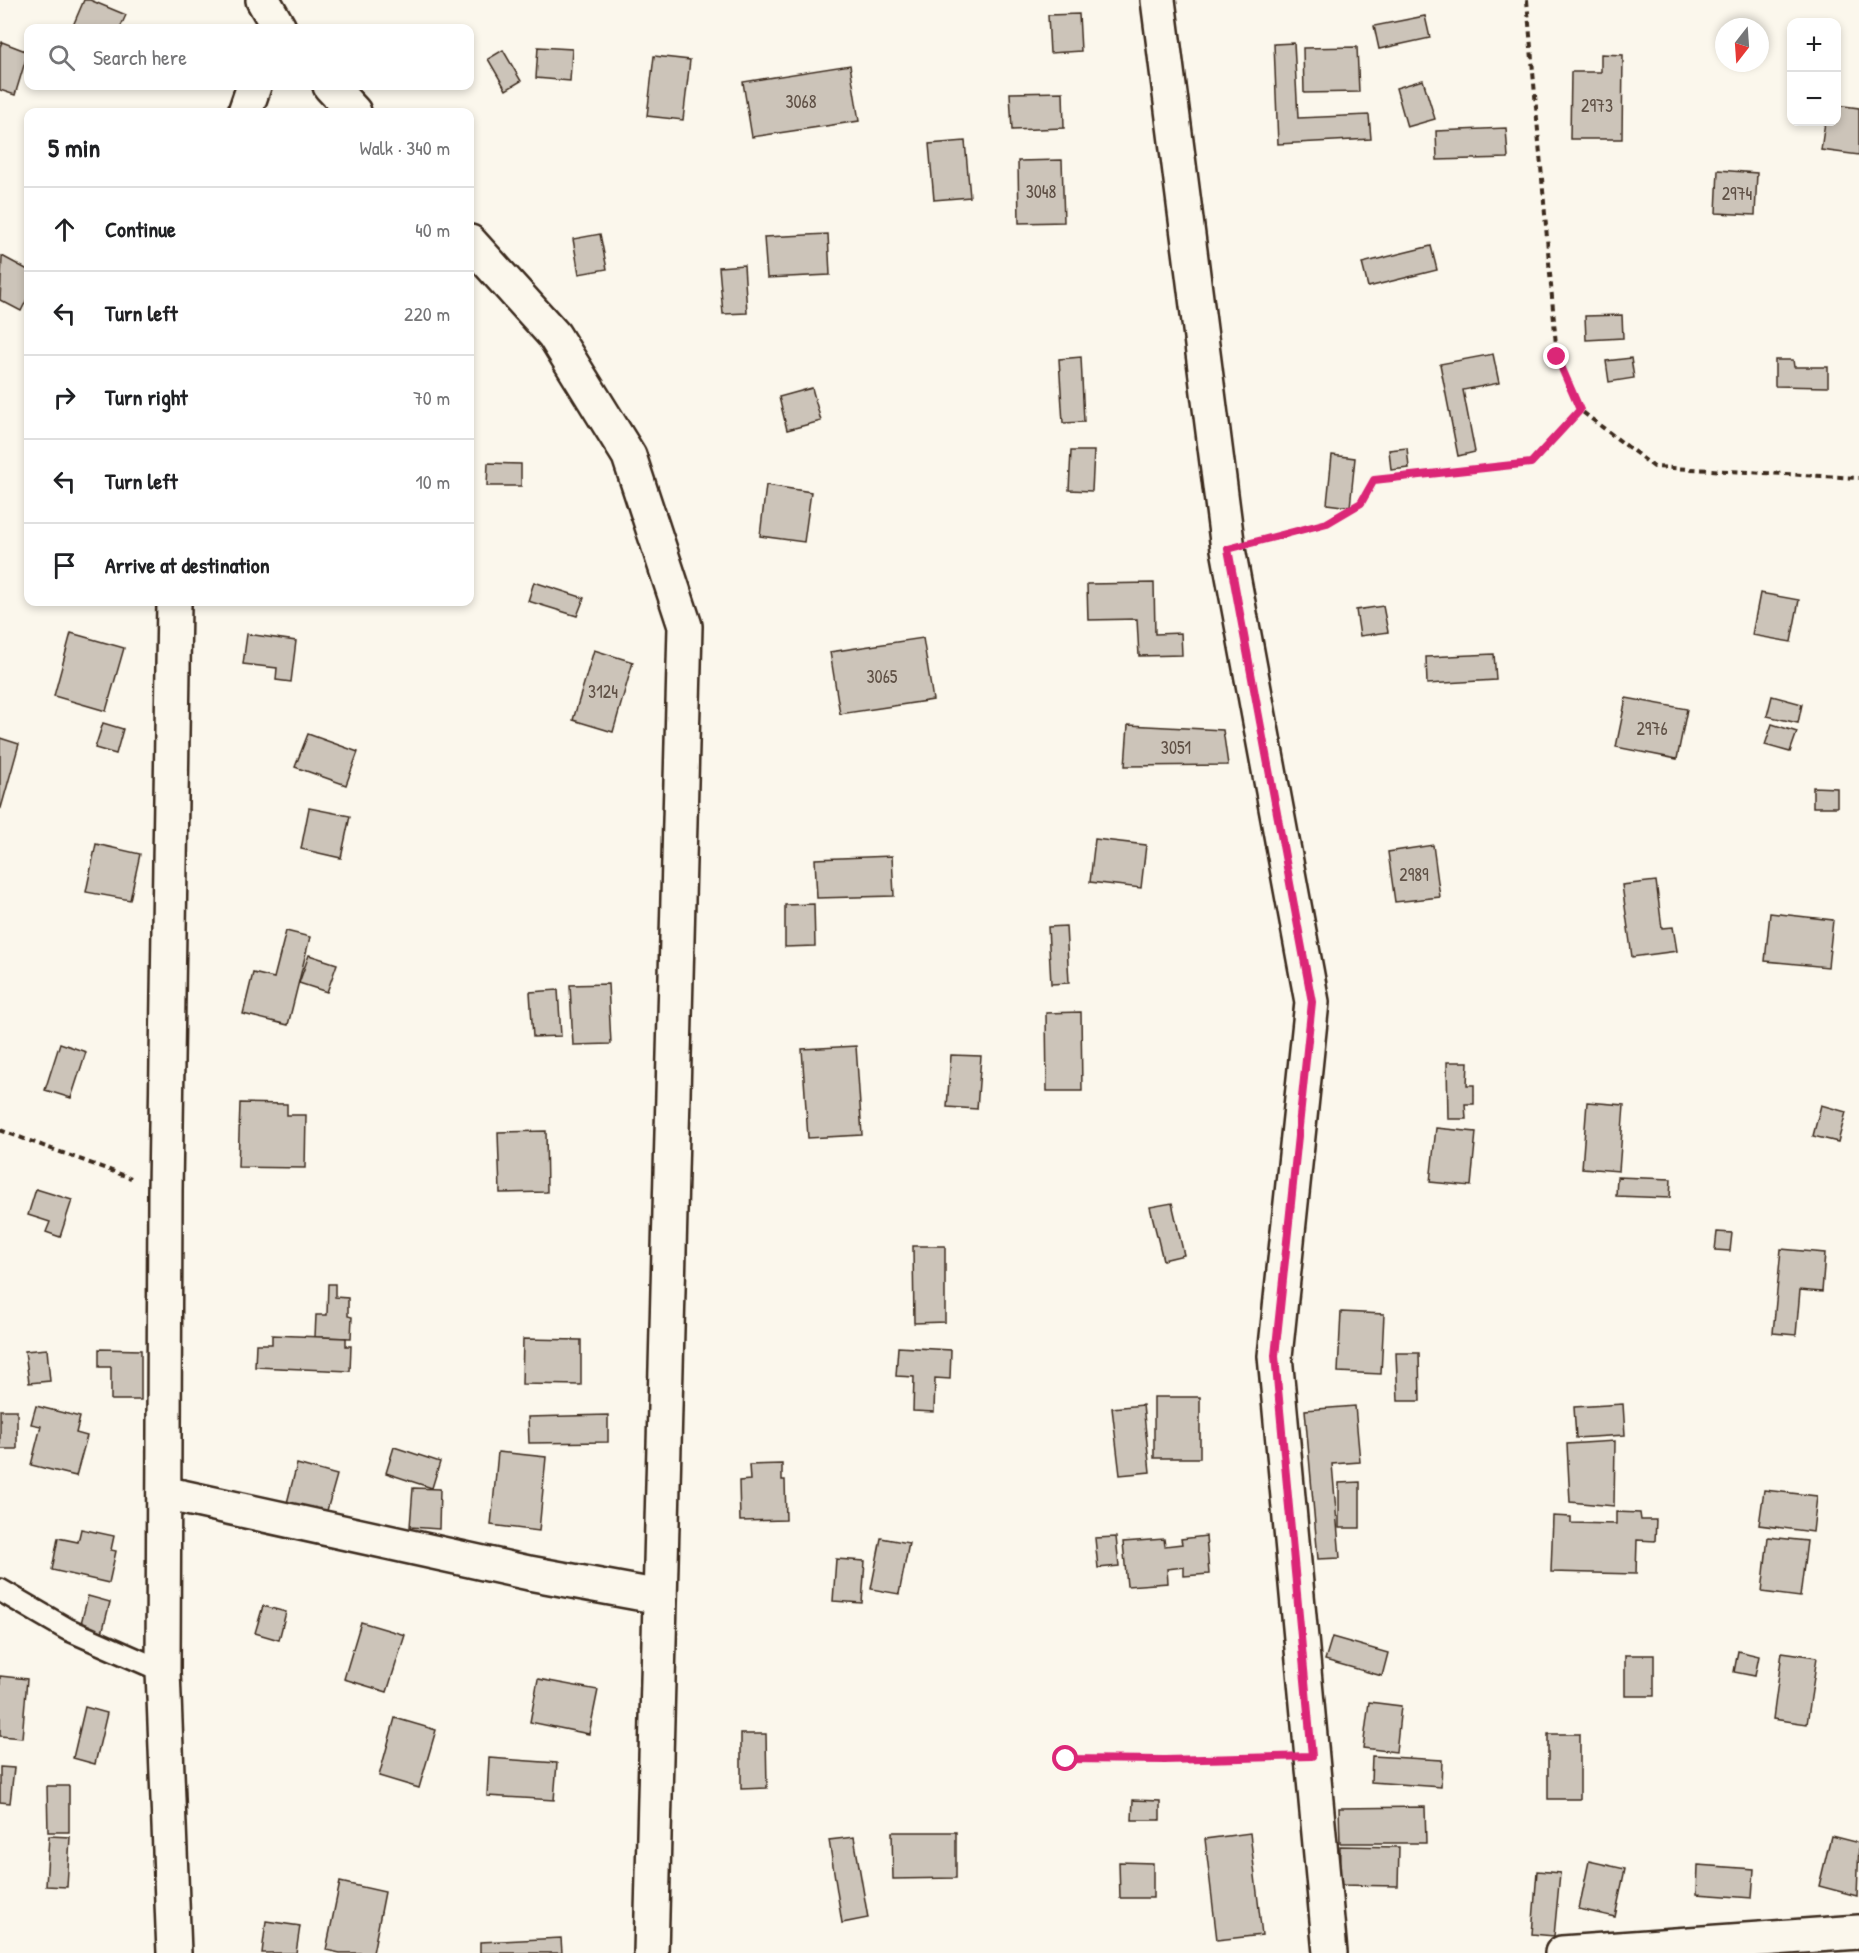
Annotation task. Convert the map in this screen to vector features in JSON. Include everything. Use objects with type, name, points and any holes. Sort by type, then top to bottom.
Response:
[{"type":"street","points":[[1158,0],[1228,549],[1312,1002],[1275,1356],[1330,1953]]},
{"type":"street","points":[[246,108],[253,90]]},
{"type":"street","points":[[334,90],[350,108]]},
{"type":"street","points":[[474,246],[554,335],[629,456],[685,626],[651,1953]]},
{"type":"street","points":[[174,606],[165,1191],[163,1671],[174,1953]]},
{"type":"street","points":[[164,1493],[529,1573],[660,1598]]},
{"type":"street","points":[[1562,1953],[1859,1932]]},
{"type":"lane","points":[[0,1590],[67,1629],[163,1671]]},
{"type":"path","points":[[1527,0],[1557,357],[1580,410],[1654,467],[1859,478]]},
{"type":"path","points":[[1228,549],[1327,523],[1361,503],[1374,480],[1531,463],[1580,410]]},
{"type":"path","points":[[0,1130],[165,1191]]},
{"type":"path","points":[[1066,1759],[1165,1760],[1312,1756]]},
{"type":"building","points":[[84,0],[90,0],[126,15],[122,24],[74,24]]},
{"type":"building","points":[[1079,14],[1081,51],[1050,53],[1048,15]]},
{"type":"building","points":[[1425,16],[1430,38],[1379,49],[1374,26]]},
{"type":"building","points":[[2,42],[24,50],[24,65],[15,95],[0,90]]},
{"type":"building","points":[[1294,43],[1298,118],[1369,115],[1371,139],[1278,144],[1274,44]]},
{"type":"building","points":[[538,47],[572,49],[570,81],[536,78]]},
{"type":"building","points":[[1357,47],[1359,92],[1304,93],[1303,48]]},
{"type":"building","points":[[503,50],[521,81],[506,90],[488,59]]},
{"type":"building","points":[[1601,54],[1623,55],[1622,139],[1570,139],[1571,72],[1601,72]]},
{"type":"building","points":[[654,56],[690,60],[683,120],[647,116]]},
{"type":"building","points":[[850,65],[859,121],[752,137],[743,82]]},
{"type":"building","points":[[1423,80],[1435,119],[1407,127],[1396,88]]},
{"type":"building","points":[[1063,92],[1064,128],[1012,130],[1010,93]]},
{"type":"building","points":[[1841,106],[1859,108],[1859,155],[1821,150],[1824,126],[1841,126]]},
{"type":"building","points":[[1506,128],[1508,158],[1437,160],[1436,131]]},
{"type":"building","points":[[965,141],[970,197],[934,200],[929,144]]},
{"type":"building","points":[[1062,160],[1064,222],[1019,223],[1018,161]]},
{"type":"building","points":[[1718,170],[1757,173],[1755,215],[1716,213]]},
{"type":"building","points":[[600,234],[607,269],[579,274],[573,239]]},
{"type":"building","points":[[828,234],[830,275],[767,278],[764,237]]},
{"type":"building","points":[[1431,246],[1437,270],[1368,287],[1362,263]]},
{"type":"building","points":[[2,256],[24,268],[24,305],[21,311],[0,300]]},
{"type":"building","points":[[744,265],[747,313],[723,314],[719,267]]},
{"type":"building","points":[[1622,315],[1623,338],[1586,340],[1585,316]]},
{"type":"building","points":[[1493,354],[1499,383],[1463,390],[1475,452],[1458,456],[1440,364]]},
{"type":"building","points":[[1081,357],[1084,422],[1063,423],[1059,359]]},
{"type":"building","points":[[1631,358],[1634,378],[1609,382],[1606,361]]},
{"type":"building","points":[[1775,360],[1793,360],[1794,367],[1828,367],[1828,387],[1775,386]]},
{"type":"building","points":[[812,388],[821,421],[787,430],[779,397]]},
{"type":"building","points":[[1407,448],[1409,468],[1391,470],[1389,450]]},
{"type":"building","points":[[1071,451],[1094,451],[1092,491],[1069,490]]},
{"type":"building","points":[[1332,455],[1355,458],[1350,507],[1327,504]]},
{"type":"building","points":[[488,463],[521,464],[521,486],[487,486]]},
{"type":"building","points":[[766,485],[811,492],[804,542],[760,536]]},
{"type":"building","points":[[534,582],[584,598],[577,616],[528,601]]},
{"type":"building","points":[[1154,583],[1155,634],[1181,633],[1182,655],[1139,656],[1137,619],[1088,620],[1087,584]]},
{"type":"building","points":[[1760,593],[1799,600],[1791,642],[1752,635]]},
{"type":"building","points":[[1383,606],[1388,632],[1360,636],[1356,610]]},
{"type":"building","points":[[71,633],[124,648],[106,711],[54,696]]},
{"type":"building","points":[[247,634],[296,641],[291,682],[276,680],[277,668],[243,664]]},
{"type":"building","points":[[923,638],[933,700],[840,714],[830,652]]},
{"type":"building","points":[[594,650],[633,662],[613,732],[573,720]]},
{"type":"building","points":[[1494,654],[1496,680],[1427,684],[1426,657]]},
{"type":"building","points":[[1772,696],[1802,704],[1798,723],[1767,716]]},
{"type":"building","points":[[1626,698],[1687,709],[1677,759],[1616,747]]},
{"type":"building","points":[[103,723],[123,729],[116,754],[95,748]]},
{"type":"building","points":[[1772,724],[1797,732],[1790,752],[1765,745]]},
{"type":"building","points":[[1128,725],[1223,730],[1228,765],[1125,766]]},
{"type":"building","points":[[308,734],[358,752],[346,785],[295,767]]},
{"type":"building","points":[[0,738],[19,744],[1,808],[0,807]]},
{"type":"building","points":[[1813,787],[1837,788],[1837,807],[1813,807]]},
{"type":"building","points":[[309,808],[350,816],[341,858],[301,849]]},
{"type":"building","points":[[1095,839],[1146,845],[1141,888],[1090,882]]},
{"type":"building","points":[[96,844],[140,854],[130,900],[86,892]]},
{"type":"building","points":[[1433,845],[1440,897],[1395,902],[1388,852]]},
{"type":"building","points":[[892,856],[894,896],[817,898],[815,859]]},
{"type":"building","points":[[1656,881],[1662,928],[1673,927],[1677,951],[1632,957],[1622,885]]},
{"type":"building","points":[[814,904],[815,946],[785,947],[785,905]]},
{"type":"building","points":[[1770,913],[1833,920],[1828,967],[1765,961]]},
{"type":"building","points":[[1066,926],[1069,983],[1051,984],[1048,927]]},
{"type":"building","points":[[286,931],[310,937],[288,1025],[243,1014],[253,973],[274,978]]},
{"type":"building","points":[[309,955],[337,964],[327,992],[299,983]]},
{"type":"building","points":[[608,984],[611,1044],[573,1045],[570,985]]},
{"type":"building","points":[[558,990],[561,1036],[533,1037],[530,992]]},
{"type":"building","points":[[1081,1012],[1082,1091],[1047,1091],[1046,1013]]},
{"type":"building","points":[[60,1043],[86,1052],[71,1098],[45,1090]]},
{"type":"building","points":[[856,1046],[862,1135],[808,1138],[802,1049]]},
{"type":"building","points":[[951,1055],[981,1056],[977,1109],[947,1107]]},
{"type":"building","points":[[1447,1062],[1468,1062],[1467,1085],[1474,1085],[1474,1104],[1465,1104],[1466,1119],[1448,1119]]},
{"type":"building","points":[[1587,1102],[1624,1105],[1619,1171],[1582,1168]]},
{"type":"building","points":[[240,1103],[287,1104],[287,1115],[306,1115],[305,1168],[238,1167]]},
{"type":"building","points":[[1821,1105],[1846,1112],[1838,1142],[1813,1136]]},
{"type":"building","points":[[1436,1128],[1476,1132],[1471,1186],[1430,1182]]},
{"type":"building","points":[[546,1131],[547,1192],[500,1193],[498,1132]]},
{"type":"building","points":[[1617,1177],[1671,1179],[1670,1198],[1616,1196]]},
{"type":"building","points":[[36,1189],[72,1200],[60,1237],[46,1232],[50,1222],[28,1215]]},
{"type":"building","points":[[1172,1203],[1184,1255],[1163,1260],[1150,1207]]},
{"type":"building","points":[[1717,1232],[1732,1233],[1730,1251],[1715,1250]]},
{"type":"building","points":[[913,1246],[945,1246],[945,1322],[914,1323]]},
{"type":"building","points":[[1781,1249],[1825,1253],[1822,1292],[1800,1290],[1796,1335],[1773,1333]]},
{"type":"building","points":[[328,1284],[335,1284],[335,1297],[348,1298],[348,1316],[352,1317],[351,1338],[315,1337],[316,1315],[327,1315]]},
{"type":"building","points":[[1341,1312],[1384,1314],[1381,1374],[1338,1372]]},
{"type":"building","points":[[272,1335],[346,1338],[346,1346],[351,1346],[350,1371],[255,1367],[256,1344],[272,1344]]},
{"type":"building","points":[[523,1339],[581,1340],[581,1385],[522,1384]]},
{"type":"building","points":[[898,1347],[951,1350],[950,1379],[935,1378],[934,1412],[913,1411],[914,1377],[896,1376]]},
{"type":"building","points":[[47,1349],[50,1381],[29,1383],[25,1351]]},
{"type":"building","points":[[99,1349],[141,1350],[141,1400],[111,1400],[111,1367],[99,1367]]},
{"type":"building","points":[[1396,1353],[1419,1353],[1420,1401],[1398,1401]]},
{"type":"building","points":[[1154,1397],[1200,1397],[1200,1458],[1154,1458]]},
{"type":"building","points":[[1623,1404],[1625,1435],[1576,1438],[1574,1407]]},
{"type":"building","points":[[1143,1405],[1150,1472],[1120,1475],[1112,1408]]},
{"type":"building","points":[[36,1406],[80,1417],[76,1433],[87,1436],[76,1476],[31,1465],[41,1426],[31,1424]]},
{"type":"building","points":[[1355,1406],[1360,1462],[1332,1464],[1340,1558],[1318,1559],[1305,1410]]},
{"type":"building","points":[[0,1410],[17,1410],[17,1449],[0,1449]]},
{"type":"building","points":[[608,1415],[608,1442],[529,1443],[528,1417]]},
{"type":"building","points":[[1615,1441],[1614,1506],[1570,1502],[1567,1444]]},
{"type":"building","points":[[394,1447],[440,1462],[432,1488],[386,1473]]},
{"type":"building","points":[[498,1452],[546,1457],[539,1531],[491,1525]]},
{"type":"building","points":[[297,1464],[337,1475],[326,1514],[287,1503]]},
{"type":"building","points":[[782,1464],[782,1480],[785,1480],[786,1520],[740,1521],[739,1481],[750,1480],[749,1465]]},
{"type":"building","points":[[1360,1482],[1360,1528],[1339,1528],[1339,1483]]},
{"type":"building","points":[[413,1488],[440,1489],[439,1529],[410,1527]]},
{"type":"building","points":[[1764,1490],[1817,1496],[1813,1532],[1759,1525]]},
{"type":"building","points":[[1616,1512],[1640,1513],[1641,1520],[1656,1520],[1655,1541],[1637,1540],[1636,1574],[1551,1572],[1553,1516],[1571,1517],[1571,1523],[1616,1524]]},
{"type":"building","points":[[81,1529],[114,1536],[111,1550],[116,1551],[109,1583],[52,1570],[58,1538],[78,1542]]},
{"type":"building","points":[[1206,1536],[1209,1574],[1184,1576],[1184,1567],[1167,1569],[1168,1583],[1127,1586],[1123,1542],[1164,1539],[1165,1546],[1182,1544],[1181,1539]]},
{"type":"building","points":[[1116,1537],[1119,1566],[1098,1568],[1095,1538]]},
{"type":"building","points":[[1768,1537],[1807,1541],[1800,1597],[1762,1592]]},
{"type":"building","points":[[881,1538],[909,1543],[899,1594],[871,1589]]},
{"type":"building","points":[[836,1559],[865,1561],[862,1603],[833,1601]]},
{"type":"building","points":[[88,1596],[110,1602],[101,1637],[79,1631]]},
{"type":"building","points":[[263,1606],[286,1612],[279,1640],[255,1633]]},
{"type":"building","points":[[361,1622],[405,1635],[387,1692],[344,1679]]},
{"type":"building","points":[[1332,1637],[1388,1653],[1382,1676],[1325,1660]]},
{"type":"building","points":[[1738,1651],[1759,1656],[1755,1676],[1734,1672]]},
{"type":"building","points":[[1782,1652],[1817,1657],[1807,1724],[1773,1719]]},
{"type":"building","points":[[1625,1655],[1654,1655],[1654,1696],[1625,1696]]},
{"type":"building","points":[[0,1676],[27,1679],[22,1738],[0,1736]]},
{"type":"building","points":[[538,1679],[598,1690],[589,1734],[530,1722]]},
{"type":"building","points":[[1369,1702],[1401,1706],[1396,1752],[1363,1748]]},
{"type":"building","points":[[85,1707],[107,1713],[95,1764],[73,1758]]},
{"type":"building","points":[[395,1718],[436,1730],[419,1788],[379,1776]]},
{"type":"building","points":[[741,1734],[766,1734],[767,1788],[741,1789]]},
{"type":"building","points":[[1548,1734],[1580,1734],[1580,1799],[1548,1799]]},
{"type":"building","points":[[1372,1756],[1442,1760],[1441,1787],[1371,1782]]},
{"type":"building","points":[[489,1758],[557,1763],[554,1800],[487,1796]]},
{"type":"building","points":[[0,1767],[14,1768],[10,1803],[0,1802]]},
{"type":"building","points":[[47,1786],[69,1786],[69,1832],[48,1832]]},
{"type":"building","points":[[1133,1800],[1160,1801],[1160,1820],[1132,1820]]},
{"type":"building","points":[[1425,1807],[1426,1843],[1340,1843],[1339,1808]]},
{"type":"building","points":[[892,1832],[956,1832],[956,1878],[893,1879]]},
{"type":"building","points":[[1250,1833],[1262,1935],[1217,1940],[1205,1839]]},
{"type":"building","points":[[49,1836],[70,1837],[67,1887],[46,1886]]},
{"type":"building","points":[[1831,1836],[1859,1843],[1857,1896],[1819,1886]]},
{"type":"building","points":[[854,1837],[868,1918],[842,1923],[829,1840]]},
{"type":"building","points":[[1340,1846],[1399,1847],[1398,1886],[1339,1885]]},
{"type":"building","points":[[1589,1861],[1625,1869],[1615,1917],[1579,1909]]},
{"type":"building","points":[[1119,1862],[1153,1863],[1153,1898],[1120,1898]]},
{"type":"building","points":[[1698,1865],[1754,1869],[1752,1898],[1697,1894]]},
{"type":"building","points":[[1537,1871],[1560,1873],[1554,1936],[1532,1934]]},
{"type":"building","points":[[340,1882],[385,1892],[373,1953],[340,1953],[326,1950]]},
{"type":"building","points":[[266,1921],[300,1926],[296,1953],[262,1953]]},
{"type":"building","points":[[561,1938],[562,1953],[480,1953],[480,1942]]},
{"type":"route","points":[[1066,1759],[1165,1760],[1312,1756],[1275,1356],[1312,1002],[1228,549],[1327,523],[1361,503],[1374,480],[1531,463],[1580,410],[1557,357]]}]
